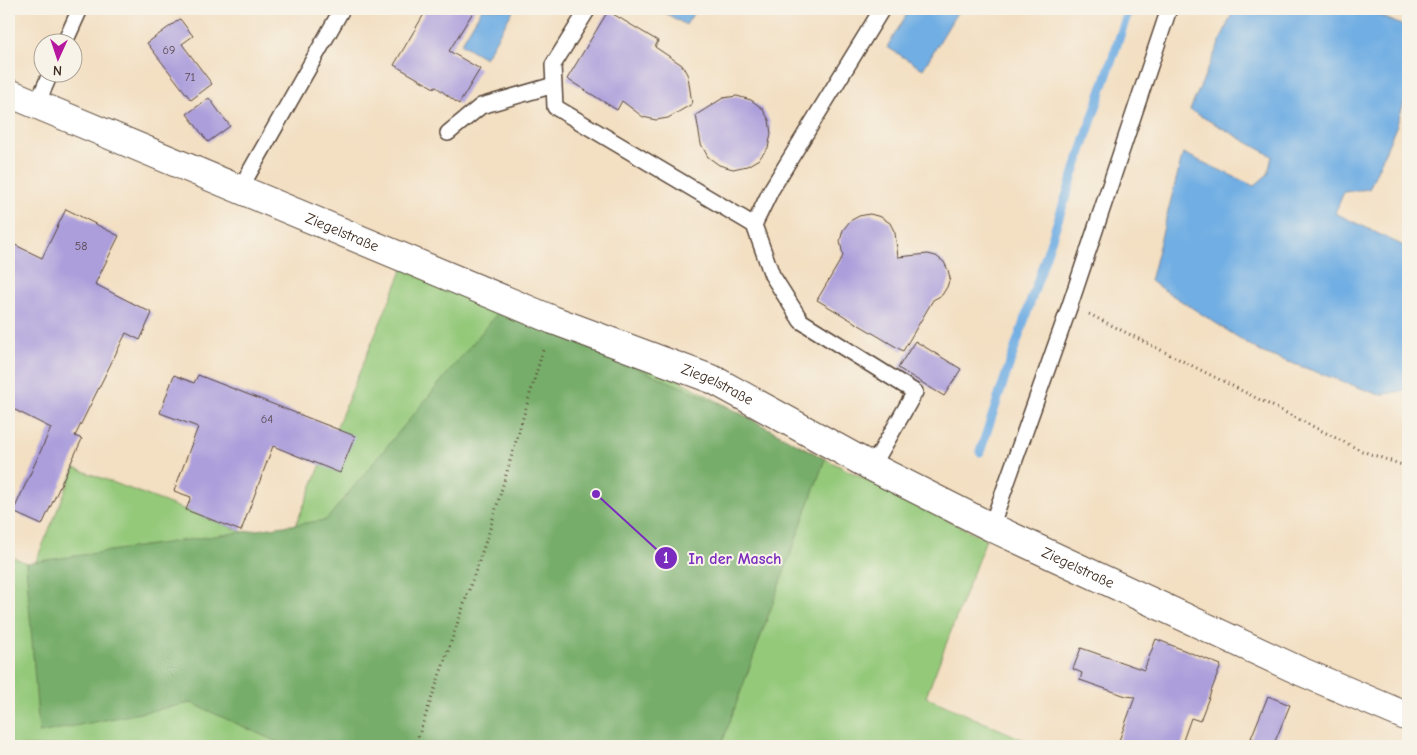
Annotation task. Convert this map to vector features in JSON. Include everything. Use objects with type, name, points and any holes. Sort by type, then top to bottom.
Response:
[{"type":"street","name":"Ziegelstraße","points":[[9,93],[553,320],[714,380],[872,468],[991,528],[1291,667],[1408,717]]},
{"type":"lane","points":[[70,32],[80,9]]},
{"type":"lane","points":[[240,189],[342,9]]},
{"type":"lane","points":[[588,9],[553,65],[555,107],[754,225],[772,275],[801,320],[915,392],[872,468]]},
{"type":"lane","points":[[754,225],[770,190],[882,9]]},
{"type":"lane","points":[[991,528],[1070,305],[1170,9]]},
{"type":"lane","points":[[37,104],[47,82]]},
{"type":"lane","points":[[448,133],[481,106],[554,85]]},
{"type":"path","points":[[1070,305],[1362,451],[1408,467]]},
{"type":"path","points":[[415,746],[488,532],[553,320]]},
{"type":"green space","points":[[406,261],[647,363],[825,459],[986,539],[926,697],[1038,746],[9,746],[9,555],[26,563],[28,580],[75,468],[286,548]]},
{"type":"green space","points":[[501,309],[730,408],[825,459],[721,746],[286,746],[191,703],[39,733],[26,563],[326,520]]},
{"type":"water","points":[[482,9],[514,9],[485,58],[461,44]]},
{"type":"water","points":[[664,9],[696,9],[686,25],[662,11]]},
{"type":"water","points":[[910,9],[959,9],[923,69],[887,47]]},
{"type":"water","points":[[1234,9],[1365,9],[1408,28],[1408,91],[1396,127],[1369,189],[1344,192],[1335,213],[1408,248],[1408,390],[1380,395],[1261,352],[1150,281],[1183,153],[1254,186],[1268,174],[1272,156],[1190,110]]},
{"type":"building","points":[[427,9],[475,9],[449,51],[480,69],[459,104],[435,86],[434,88],[394,65]]},
{"type":"building","points":[[608,11],[658,41],[655,47],[682,65],[688,76],[692,104],[668,118],[656,120],[643,117],[622,101],[617,110],[567,79]]},
{"type":"building","points":[[180,19],[193,36],[182,44],[212,84],[191,100],[147,43]]},
{"type":"building","points":[[737,96],[751,100],[762,108],[769,120],[771,134],[768,148],[759,159],[747,166],[733,169],[719,165],[708,157],[701,144],[696,115],[723,98]]},
{"type":"building","points":[[209,98],[230,126],[208,142],[187,114]]},
{"type":"building","points":[[66,209],[119,236],[95,284],[152,313],[140,340],[126,333],[75,436],[82,439],[42,525],[13,512],[51,428],[9,407],[9,242],[42,258]]},
{"type":"building","points":[[870,214],[881,217],[890,223],[895,233],[898,257],[928,254],[936,256],[944,262],[950,278],[942,295],[933,300],[903,351],[817,300],[843,256],[840,241],[843,230],[850,221],[859,216]]},
{"type":"building","points":[[915,341],[961,369],[944,396],[898,368]]},
{"type":"building","points":[[174,375],[194,383],[198,375],[355,436],[340,473],[273,446],[241,531],[186,510],[191,497],[174,491],[198,427],[160,413]]},
{"type":"building","points":[[1156,639],[1221,665],[1200,721],[1191,718],[1181,746],[1117,746],[1135,697],[1126,696],[1080,680],[1082,673],[1073,669],[1081,648],[1144,670]]},
{"type":"building","points":[[1268,696],[1290,705],[1273,746],[1251,738]]},
{"type":"waterway","points":[[980,452],[1129,9]]},
{"type":"place","name":"In der Masch","points":[[596,494]]}]
